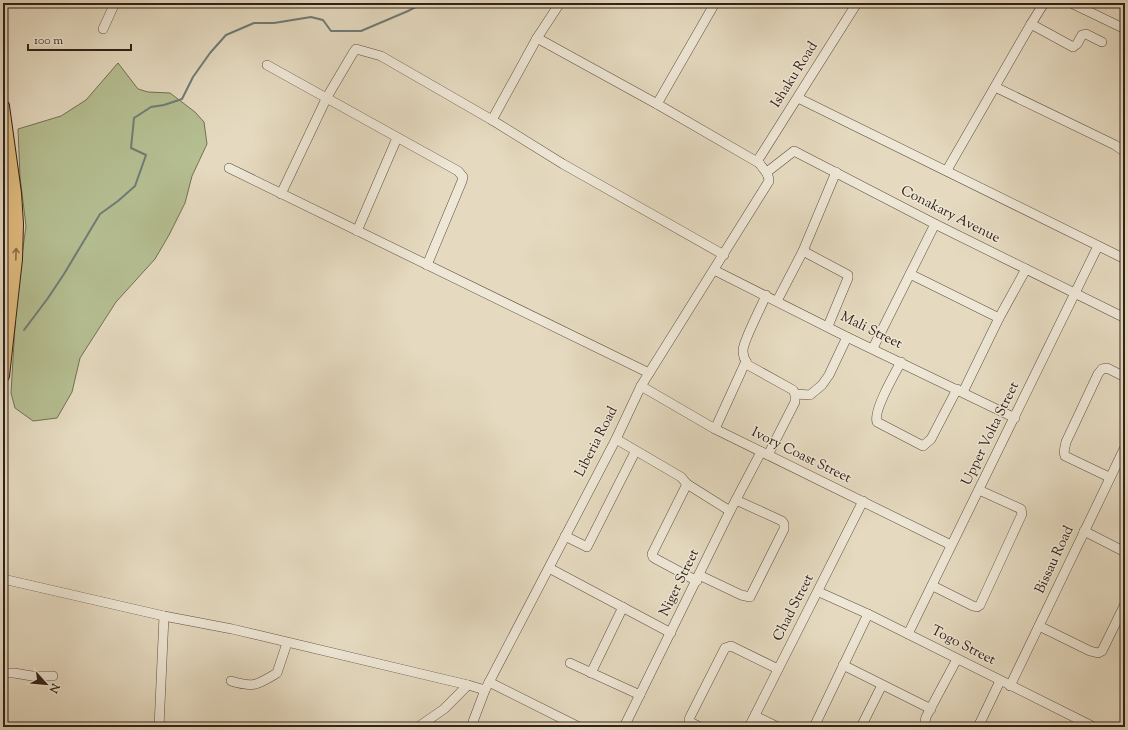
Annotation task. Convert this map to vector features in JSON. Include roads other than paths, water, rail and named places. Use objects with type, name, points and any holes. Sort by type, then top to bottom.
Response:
[{"type":"main road","points":[[3,106],[15,193],[17,224],[16,259],[3,376]]},
{"type":"main road","points":[[3,178],[7,225],[3,296]]},
{"type":"street","points":[[103,29],[115,3]]},
{"type":"street","points":[[492,120],[537,38],[560,3]]},
{"type":"street","points":[[657,104],[715,3]]},
{"type":"street","name":"Ishaku Road","points":[[759,163],[758,160],[857,3]]},
{"type":"street","points":[[947,170],[1044,3]]},
{"type":"street","points":[[1071,3],[1125,29]]},
{"type":"street","points":[[1031,24],[1073,47],[1077,44],[1082,35],[1086,34],[1102,42]]},
{"type":"street","points":[[537,38],[657,104],[759,163],[767,172]]},
{"type":"street","points":[[281,194],[327,97],[356,49],[381,56],[492,120],[563,164],[724,255]]},
{"type":"street","points":[[267,65],[458,171],[463,176],[427,265]]},
{"type":"street","points":[[995,87],[1116,145],[1125,152]]},
{"type":"street","points":[[798,98],[947,170],[1125,259]]},
{"type":"street","points":[[357,231],[397,138]]},
{"type":"street","name":"Conakary Avenue","points":[[767,172],[794,151],[935,224],[1125,318]]},
{"type":"street","points":[[229,168],[649,373]]},
{"type":"street","name":"Liberia Road","points":[[471,727],[487,686],[616,439],[641,386],[769,181],[767,172]]},
{"type":"street","points":[[777,301],[803,251],[836,172]]},
{"type":"street","points":[[874,348],[935,224]]},
{"type":"street","name":"Upper Volta Street","points":[[908,634],[1098,246]]},
{"type":"street","points":[[803,251],[848,275],[828,326]]},
{"type":"street","points":[[901,362],[877,409],[875,418],[877,422],[923,446],[931,439],[960,391],[1026,269]]},
{"type":"street","name":"Mali Street","points":[[714,270],[828,326],[847,337],[874,348],[1015,418]]},
{"type":"street","points":[[910,274],[999,318]]},
{"type":"street","points":[[766,295],[746,340],[743,350],[746,361],[748,365],[793,390],[795,394],[810,395],[822,385],[847,337]]},
{"type":"street","points":[[715,429],[746,361]]},
{"type":"street","points":[[1109,477],[1072,460],[1065,456],[1064,452],[1066,442],[1098,374],[1102,369],[1107,368],[1125,377]]},
{"type":"street","name":"Ivory Coast Street","points":[[641,386],[715,429],[952,545]]},
{"type":"street","name":"Niger Street","points":[[624,727],[730,510],[795,402],[795,394]]},
{"type":"street","points":[[616,439],[635,452],[681,478],[730,510]]},
{"type":"street","name":"Bissau Road","points":[[1010,686],[1109,477],[1125,447]]},
{"type":"street","points":[[565,536],[587,547],[635,452]]},
{"type":"street","points":[[688,484],[652,554],[653,556],[656,559],[698,578],[741,595],[750,597],[784,529],[784,524],[782,521],[736,500]]},
{"type":"street","points":[[932,586],[977,607],[980,605],[1023,511],[979,490]]},
{"type":"street","name":"Chad Street","points":[[750,727],[863,501]]},
{"type":"street","points":[[1084,531],[1125,552]]},
{"type":"street","points":[[549,568],[671,633]]},
{"type":"street","points":[[3,579],[164,616],[232,629],[468,685],[487,686],[580,727]]},
{"type":"street","name":"Togo Street","points":[[818,592],[868,614],[1094,727]]},
{"type":"street","points":[[1039,626],[1090,651],[1098,653],[1102,651],[1125,604]]},
{"type":"street","points":[[591,673],[623,607]]},
{"type":"street","points":[[814,727],[868,614]]},
{"type":"street","points":[[159,727],[164,616]]},
{"type":"street","points":[[231,681],[244,685],[254,685],[277,673],[287,643]]},
{"type":"street","points":[[700,727],[692,723],[690,717],[725,648],[731,646],[778,669]]},
{"type":"street","points":[[924,727],[926,717],[957,659]]},
{"type":"street","points":[[570,663],[640,695]]},
{"type":"street","points":[[843,665],[930,709]]},
{"type":"street","points":[[3,673],[32,676],[53,676]]},
{"type":"street","points":[[978,727],[1000,681]]},
{"type":"street","points":[[418,727],[444,709],[468,685]]},
{"type":"street","points":[[861,727],[882,685]]},
{"type":"street","points":[[755,716],[778,727]]},
{"type":"waterway","points":[[24,330],[64,274],[100,214],[135,186],[146,155],[131,148],[134,118],[151,107],[164,105],[182,99],[193,77],[210,53],[226,35],[254,23],[274,23],[311,17],[323,20],[331,31],[361,31],[423,3]]}]
